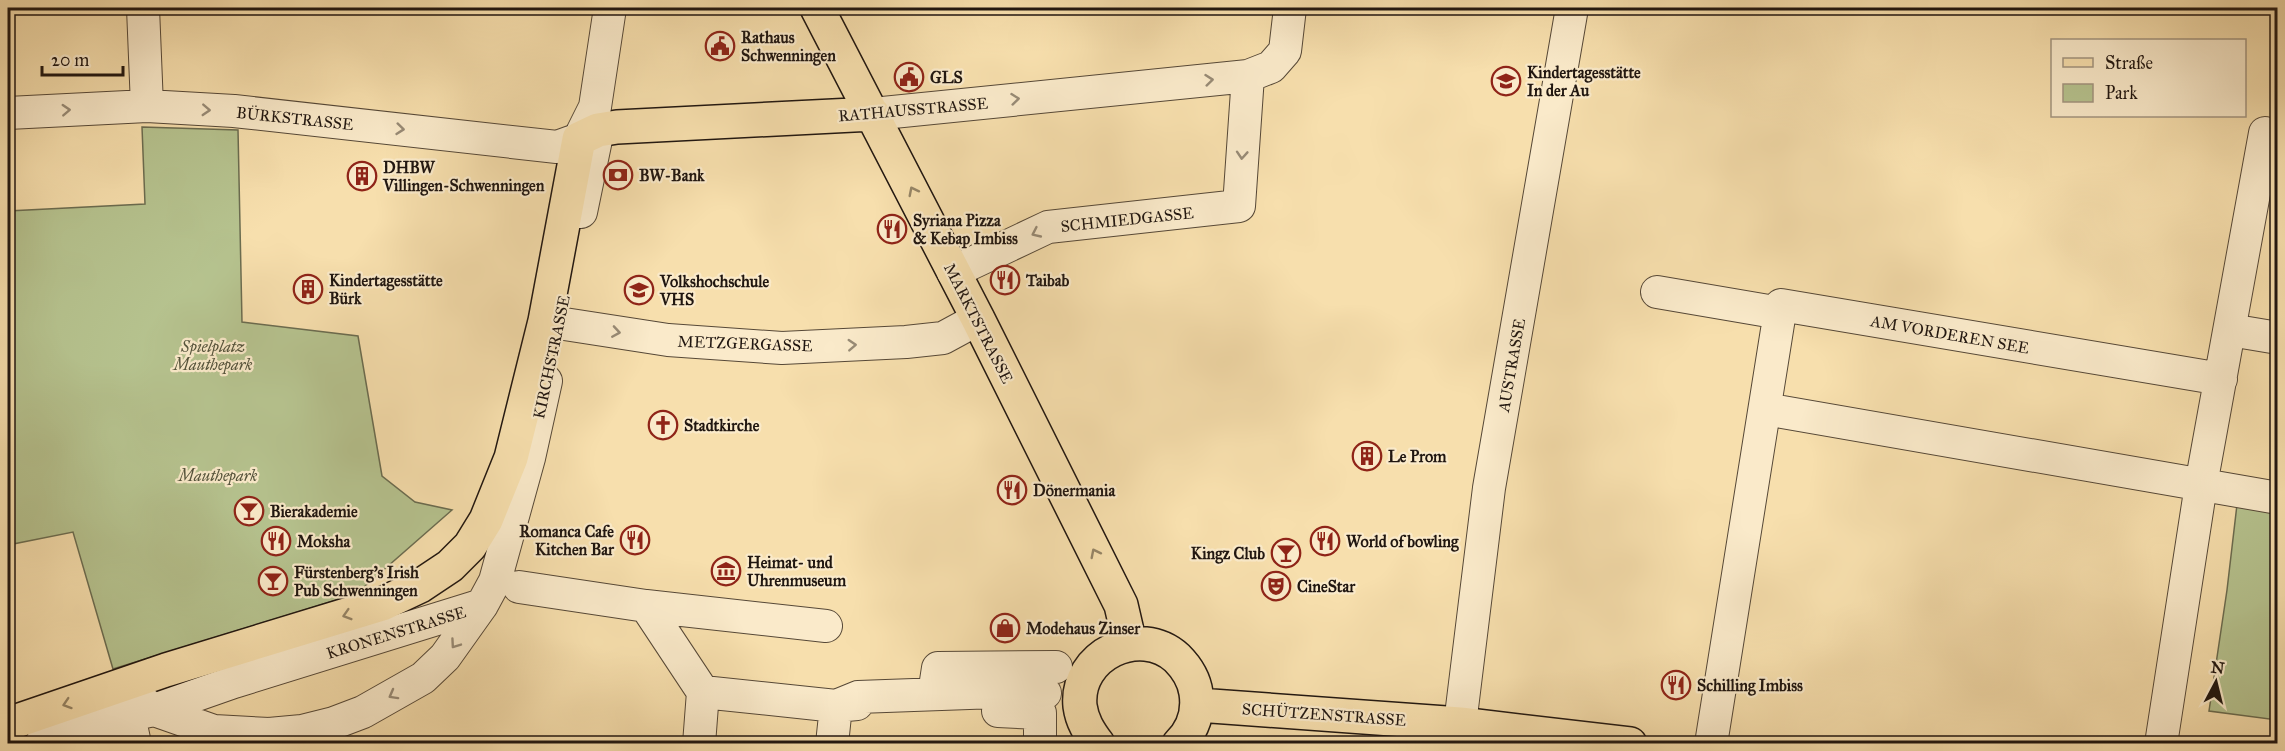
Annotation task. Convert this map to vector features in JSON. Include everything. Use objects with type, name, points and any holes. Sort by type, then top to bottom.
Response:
[{"type":"main road","name":"MARKTSTRASSE","points":[[817,8],[978,319],[1121,605],[1130,644]]},
{"type":"main road","name":"RATHAUSSTRASSE","points":[[589,134],[617,127],[873,114]]},
{"type":"main road","name":"KIRCHSTRASSE","points":[[470,546],[486,520],[511,458],[552,322],[589,134]]},
{"type":"main road","name":"KRONENSTRASSE","points":[[8,724],[135,714],[166,670],[382,604],[420,585],[450,566],[470,546]]},
{"type":"main road","points":[[1098,744],[1085,727],[1080,706],[1082,684],[1093,665],[1109,651],[1130,644],[1150,644],[1170,652],[1185,666],[1195,684],[1198,705],[1194,723],[1179,744]]},
{"type":"main road","name":"SCHÜTZENSTRASSE","points":[[1198,705],[1460,724],[1630,744]]},
{"type":"street","points":[[143,8],[147,106]]},
{"type":"street","points":[[589,134],[610,8]]},
{"type":"street","points":[[1248,76],[1271,67],[1285,51],[1290,8]]},
{"type":"street","name":"AUSTRASSE","points":[[1460,724],[1489,488],[1572,8]]},
{"type":"street","name":"RATHAUSSTRASSE","points":[[873,114],[1248,76]]},
{"type":"street","name":"SCHMIEDGASSE","points":[[953,272],[1048,227],[1239,206],[1248,76]]},
{"type":"street","name":"BÜRKSTRASSE","points":[[8,113],[147,106],[234,111],[558,147],[589,134]]},
{"type":"street","points":[[2161,744],[2201,485],[2265,133]]},
{"type":"street","points":[[1657,292],[1780,313],[1711,744]]},
{"type":"street","name":"AM VORDEREN SEE","points":[[1780,313],[1781,305],[2221,379]]},
{"type":"street","name":"METZGERGASSE","points":[[552,322],[668,340],[782,348],[943,338],[978,319]]},
{"type":"street","name":"KIRCHSTRASSE","points":[[499,591],[529,458],[552,322]]},
{"type":"street","points":[[2230,330],[2277,338]]},
{"type":"street","points":[[1765,409],[2277,498]]},
{"type":"street","name":"KIRCHSTRASSE","points":[[499,591],[511,458]]},
{"type":"street","name":"KRONENSTRASSE","points":[[135,714],[231,734],[302,731],[334,723],[363,712],[423,678],[445,657],[499,591]]},
{"type":"street","name":"KRONENSTRASSE","points":[[40,744],[234,682],[499,591],[826,626]]},
{"type":"street","points":[[646,606],[703,692],[699,744]]},
{"type":"street","points":[[832,744],[847,705],[858,697],[945,702],[1022,691],[1045,704]]},
{"type":"street","points":[[703,692],[847,705]]},
{"type":"green space","name":"Mauthepark","points":[[142,127],[238,130],[242,322],[358,336],[382,476],[415,502],[452,510],[356,594],[113,669],[73,532],[8,545],[8,211],[145,204]]},
{"type":"green space","points":[[2238,496],[2277,503],[2277,720],[2209,711]]},
{"type":"place","name":"Rathaus Schwenningen","points":[[720,46]]},
{"type":"place","name":"GLS","points":[[909,77]]},
{"type":"place","name":"Kindertagesstätte In der Au","points":[[1506,81]]},
{"type":"place","name":"BW-Bank","points":[[618,175]]},
{"type":"place","name":"DHBW Villingen-Schwenningen","points":[[362,176]]},
{"type":"place","name":"Syriana Pizza & Kebap Imbiss","points":[[892,229]]},
{"type":"place","name":"Taibab","points":[[1005,280]]},
{"type":"place","name":"Kindertagesstätte Bürk","points":[[308,289]]},
{"type":"place","name":"Volkshochschule VHS","points":[[639,290]]},
{"type":"place","name":"Stadtkirche","points":[[663,425]]},
{"type":"place","name":"Le Prom","points":[[1367,456]]},
{"type":"place","name":"Dönermania","points":[[1012,490]]},
{"type":"place","name":"Bierakademie","points":[[249,511]]},
{"type":"place","name":"Romanca Cafe Kitchen Bar","points":[[635,540]]},
{"type":"place","name":"Moksha","points":[[276,541]]},
{"type":"place","name":"World of bowling","points":[[1325,541]]},
{"type":"place","name":"Kingz Club","points":[[1286,553]]},
{"type":"place","name":"Heimat- und Uhrenmuseum","points":[[726,571]]},
{"type":"place","name":"Fürstenberg's Irish Pub Schwenningen","points":[[273,581]]},
{"type":"place","name":"CineStar","points":[[1276,586]]},
{"type":"place","name":"Modehaus Zinser","points":[[1005,628]]},
{"type":"place","name":"Schilling Imbiss","points":[[1676,685]]},
{"type":"park label","name":"Spielplatz Mauthepark","points":[[213,355]]}]
